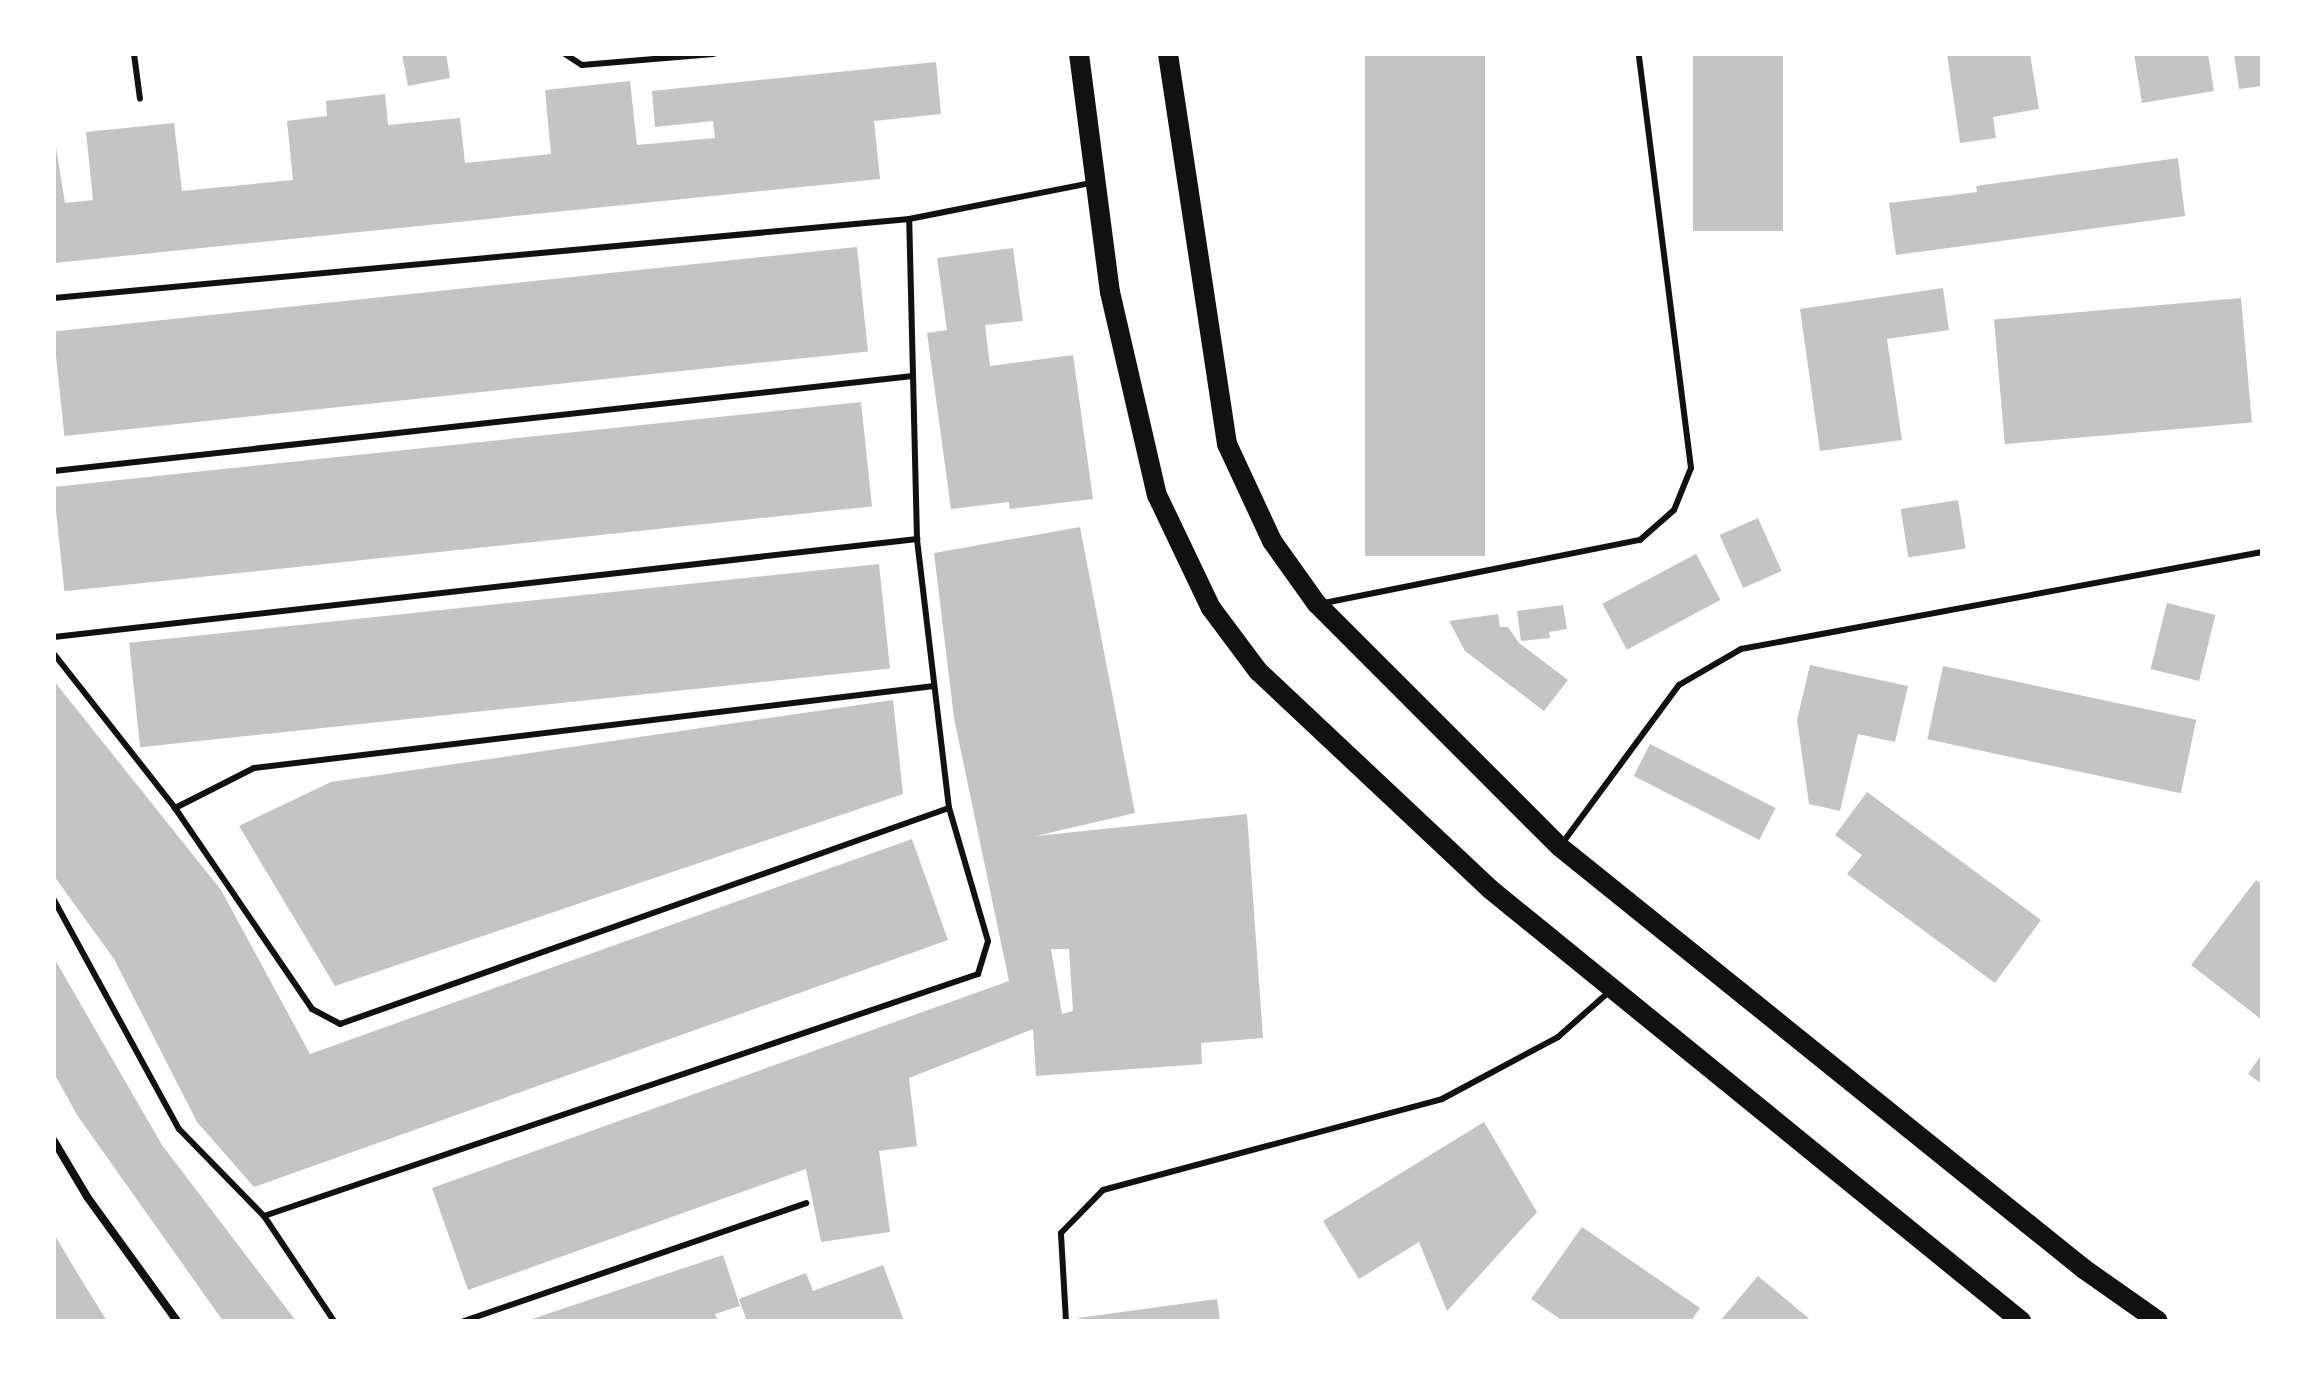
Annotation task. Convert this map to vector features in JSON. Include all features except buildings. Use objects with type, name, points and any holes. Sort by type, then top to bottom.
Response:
[{"type":"main road","points":[[1079,54],[1099,181],[1110,292],[1157,495],[1211,608],[1258,671],[1490,889],[2021,1321]]},
{"type":"main road","points":[[1168,54],[1227,444],[1272,541],[1317,604],[1560,847],[2084,1269],[2158,1321]]},
{"type":"street","points":[[54,1141],[88,1198],[177,1321]]},
{"type":"lane","points":[[134,54],[140,99]]},
{"type":"lane","points":[[565,54],[582,65],[714,54]]},
{"type":"lane","points":[[1317,604],[1640,540],[1674,510],[1691,468],[1639,54]]},
{"type":"lane","points":[[54,298],[909,219],[1099,181]]},
{"type":"lane","points":[[264,1216],[978,974],[988,941],[949,808],[917,539],[909,219]]},
{"type":"lane","points":[[54,471],[913,376]]},
{"type":"lane","points":[[54,637],[917,539]]},
{"type":"lane","points":[[1560,847],[1679,685],[1741,649],[2262,552]]},
{"type":"lane","points":[[54,654],[175,808],[312,1009],[340,1024],[949,808]]},
{"type":"lane","points":[[175,808],[254,768],[934,686]]},
{"type":"lane","points":[[54,900],[179,1129],[264,1216],[334,1321]]},
{"type":"lane","points":[[1066,1321],[1061,1233],[1103,1190],[1442,1099],[1558,1037],[1612,989]]},
{"type":"lane","points":[[464,1321],[806,1203]]}]
